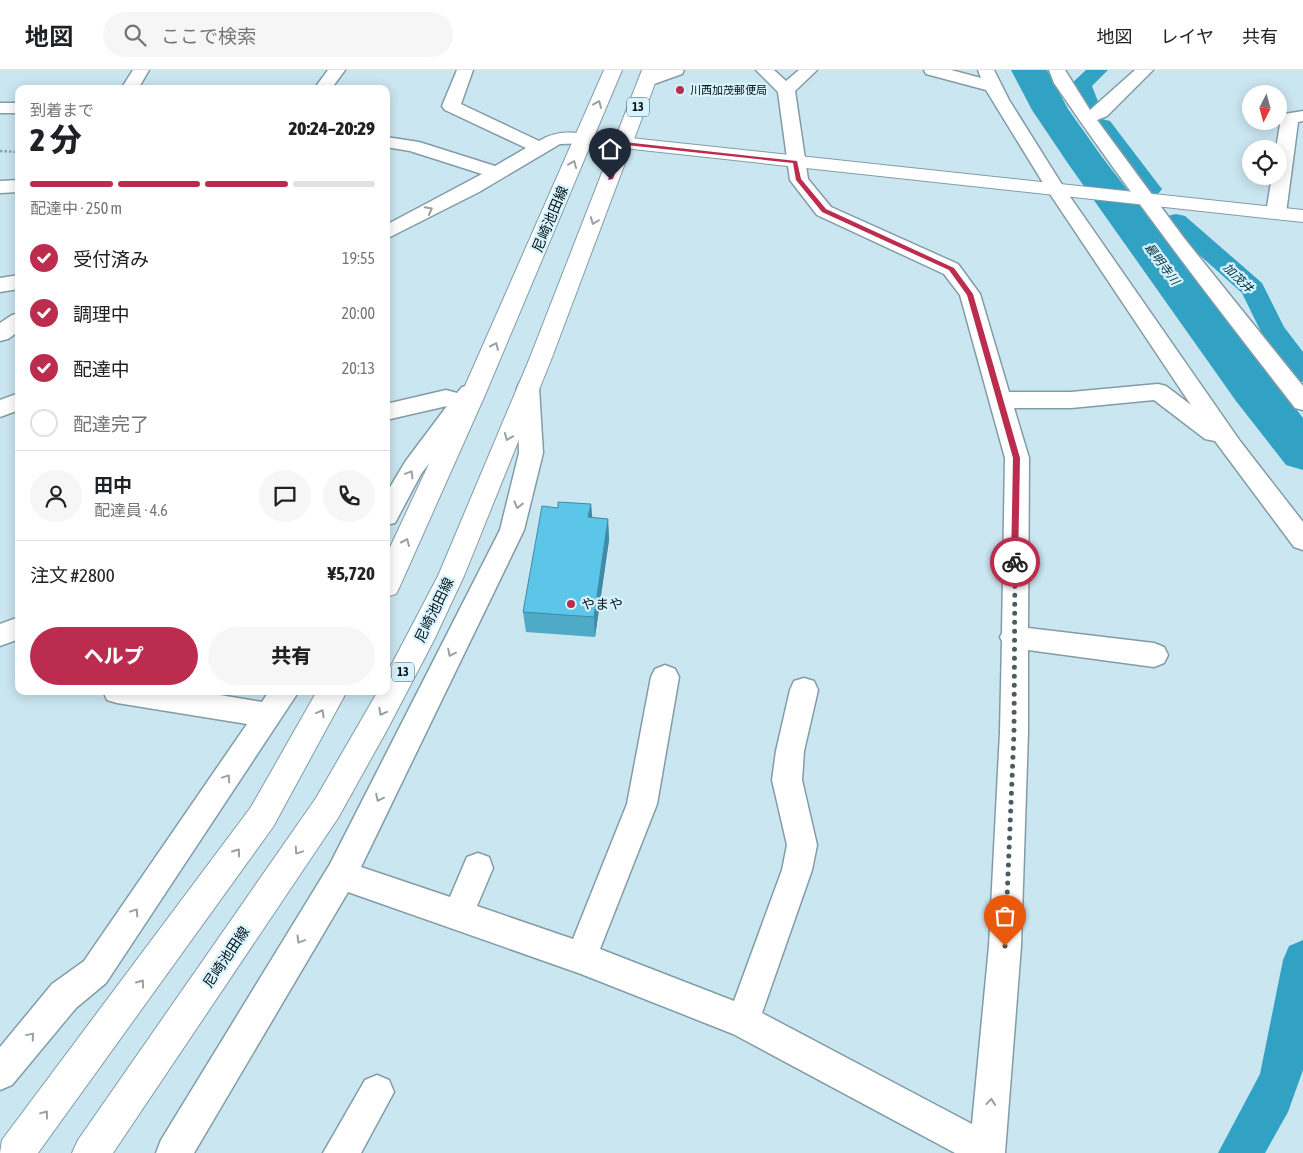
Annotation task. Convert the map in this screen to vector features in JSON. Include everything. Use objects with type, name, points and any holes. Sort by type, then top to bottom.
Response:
[{"type":"main road","name":"尼崎池田線","points":[[390,577],[479,382],[613,70]]},
{"type":"main road","name":"尼崎池田線","points":[[390,692],[451,576],[528,388],[649,75]]},
{"type":"main road","points":[[584,139],[1064,192],[1303,216]]},
{"type":"main road","points":[[15,1153],[262,817],[331,695]]},
{"type":"main road","name":"尼崎池田線","points":[[91,1153],[327,808],[389,695]]},
{"type":"street","points":[[132,85],[140,70]]},
{"type":"street","points":[[325,85],[337,70]]},
{"type":"street","points":[[465,70],[451,106],[540,148]]},
{"type":"street","points":[[649,75],[676,70]]},
{"type":"street","points":[[341,875],[581,958],[743,1021],[987,1152],[1005,946],[1014,732],[1013,637],[1017,458],[970,294],[952,269],[824,210],[799,180],[786,90],[764,70]]},
{"type":"street","points":[[786,90],[809,70]]},
{"type":"street","points":[[932,70],[989,78],[1039,157],[1232,447],[1303,540]]},
{"type":"street","points":[[1057,70],[1141,200],[1303,402]]},
{"type":"street","points":[[1087,118],[1101,112],[1145,70]]},
{"type":"street","points":[[0,108],[15,108]]},
{"type":"street","points":[[1276,213],[1290,118],[1303,116]]},
{"type":"street","points":[[390,231],[557,138],[584,139]]},
{"type":"street","points":[[390,143],[412,146],[496,173]]},
{"type":"street","points":[[0,186],[15,186]]},
{"type":"street","points":[[0,285],[15,283]]},
{"type":"street","points":[[0,334],[15,323]]},
{"type":"street","points":[[390,509],[413,468],[479,382]]},
{"type":"street","points":[[174,1153],[341,875],[512,530],[531,453],[528,388]]},
{"type":"street","points":[[1000,400],[1071,400],[1158,392],[1232,447]]},
{"type":"street","points":[[390,411],[446,398],[463,403]]},
{"type":"street","points":[[0,409],[15,403]]},
{"type":"street","points":[[0,635],[15,629]]},
{"type":"street","points":[[1013,637],[1154,655]]},
{"type":"street","points":[[581,958],[642,804],[665,677]]},
{"type":"street","points":[[743,1021],[797,870],[802,844],[787,780],[790,751],[804,690]]},
{"type":"street","points":[[0,1073],[64,996],[95,972],[277,703],[170,695]]},
{"type":"street","points":[[458,914],[478,868]]},
{"type":"street","points":[[341,1153],[377,1092]]},
{"type":"path","points":[[0,152],[15,152]]},
{"type":"building","points":[[558,502],[591,504],[588,517],[608,519],[594,617],[523,612],[542,506],[558,508]]},
{"type":"waterway","name":"最明寺川","points":[[1029,70],[1050,110],[1088,165],[1253,389],[1303,452]]},
{"type":"waterway","name":"加茂井","points":[[1088,104],[1081,85],[1098,70]]},
{"type":"waterway","name":"加茂井","points":[[1102,126],[1150,189]]},
{"type":"waterway","name":"加茂井","points":[[1176,221],[1253,289],[1272,330],[1303,372]]},
{"type":"waterway","points":[[1240,1153],[1273,1097],[1281,1074],[1303,960]]},
{"type":"way so far","points":[[1005,946],[1014,732],[1013,637],[1015,562]]},
{"type":"place","name":"川西加茂郵便局","points":[[680,90]]},
{"type":"place","name":"やまや","points":[[571,604]]},
{"type":"route","points":[[610,179],[624,143],[795,162],[799,180],[824,210],[952,269],[970,294],[1017,458],[1015,562]]}]
